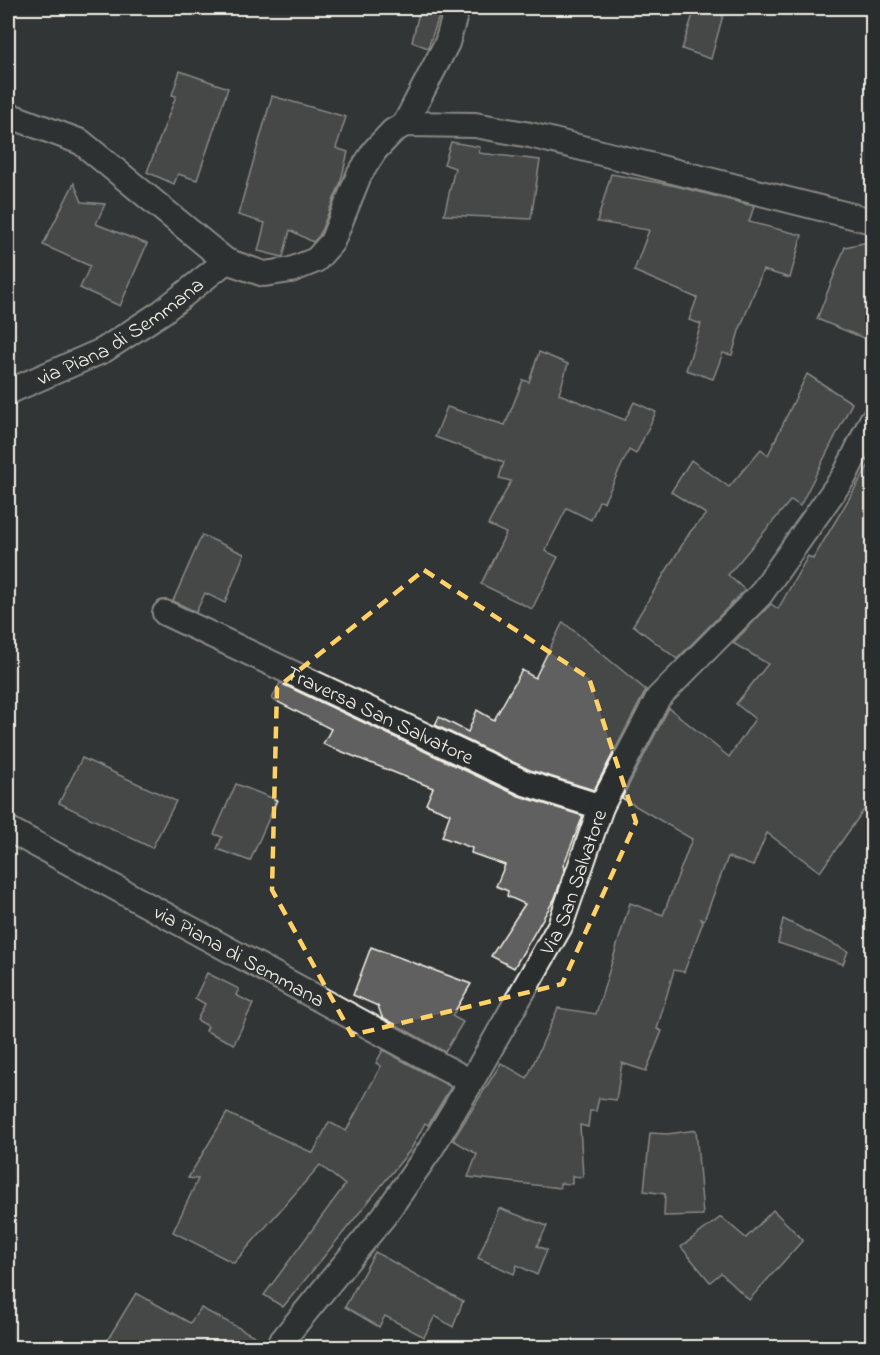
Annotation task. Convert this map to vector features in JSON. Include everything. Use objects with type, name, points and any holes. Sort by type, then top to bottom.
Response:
[{"type":"street","points":[[405,124],[447,43],[457,8]]},
{"type":"street","points":[[8,115],[81,142],[226,261],[264,274],[291,270],[316,260],[333,242],[359,175],[375,150],[393,131],[405,124],[475,125],[530,135],[873,221]]},
{"type":"street","name":"via Piana di Semmana","points":[[8,392],[104,350],[162,312],[226,261]]},
{"type":"street","name":"Via San Salvatore","points":[[276,1347],[384,1216],[430,1150],[471,1082],[560,926],[601,807],[658,698],[760,595],[845,475],[873,420]]},
{"type":"street","name":"Traversa San Salvatore","points":[[165,613],[525,783],[601,807]]},
{"type":"street","name":"via Piana di Semmana","points":[[8,829],[471,1082]]},
{"type":"highlighted area","points":[[424,570],[589,678],[636,822],[562,984],[352,1035],[272,890],[277,688]]},
{"type":"building","points":[[420,8],[442,8],[428,48],[412,42]]},
{"type":"building","points":[[695,8],[725,8],[711,59],[682,49]]},
{"type":"building","points":[[180,71],[228,88],[197,180],[178,174],[174,184],[147,172],[176,96],[172,95]]},
{"type":"building","points":[[272,96],[346,117],[336,148],[348,152],[340,184],[319,236],[313,242],[290,230],[283,257],[258,251],[265,223],[238,215]]},
{"type":"building","points":[[451,142],[480,147],[479,153],[540,160],[531,219],[444,215],[455,168],[444,164]]},
{"type":"building","points":[[611,174],[676,186],[754,206],[749,222],[802,235],[790,278],[763,270],[732,355],[723,353],[713,379],[686,370],[701,324],[689,320],[697,298],[634,271],[649,230],[597,222]]},
{"type":"building","points":[[74,183],[82,202],[105,204],[96,224],[147,244],[120,306],[80,288],[90,266],[43,245]]},
{"type":"building","points":[[873,241],[873,342],[817,319],[845,247]]},
{"type":"building","points":[[539,352],[568,364],[559,394],[625,420],[634,402],[656,412],[636,454],[629,450],[604,502],[599,501],[591,520],[567,508],[545,551],[558,557],[532,609],[481,584],[506,533],[488,525],[511,481],[499,478],[504,462],[435,437],[447,407],[505,425],[523,380],[529,382]]},
{"type":"building","points":[[807,374],[852,403],[800,506],[791,500],[728,575],[745,590],[677,659],[633,625],[690,532],[706,514],[671,492],[691,460],[729,487],[761,449],[768,455]]},
{"type":"building","points":[[873,458],[873,797],[820,872],[767,833],[753,866],[728,857],[704,920],[701,919],[703,922],[684,972],[674,970],[657,1029],[662,1031],[646,1071],[622,1063],[616,1100],[599,1098],[596,1111],[590,1111],[588,1127],[580,1125],[583,1177],[572,1176],[572,1184],[560,1183],[560,1188],[468,1177],[477,1154],[453,1140],[501,1063],[527,1078],[558,1008],[596,1014],[630,903],[663,915],[692,839],[622,798],[669,708],[729,757],[755,719],[736,704],[768,664],[733,643],[771,604],[778,609],[808,556],[813,559]]},
{"type":"building","points":[[202,535],[244,554],[225,603],[205,593],[196,612],[173,601]]},
{"type":"building","points":[[563,622],[646,690],[594,790],[530,770],[435,725],[439,717],[468,732],[477,710],[494,720],[522,670],[535,678]]},
{"type":"building","points":[[280,683],[519,796],[583,816],[563,866],[565,868],[555,898],[514,968],[491,956],[525,904],[507,896],[508,891],[496,886],[505,865],[471,853],[472,848],[442,837],[450,814],[426,804],[433,788],[323,744],[331,729],[272,699]]},
{"type":"building","points":[[82,758],[176,801],[152,848],[59,803]]},
{"type":"building","points":[[236,784],[277,800],[250,861],[217,849],[222,837],[214,834]]},
{"type":"building","points":[[783,919],[848,951],[843,964],[778,943]]},
{"type":"building","points":[[371,947],[471,984],[452,1016],[463,1022],[445,1052],[382,1017],[378,1006],[353,995]]},
{"type":"building","points":[[207,973],[239,989],[236,995],[253,1004],[234,1044],[206,1031],[208,1026],[197,1020],[205,1004],[195,998]]},
{"type":"building","points":[[383,1050],[451,1087],[428,1125],[425,1123],[411,1149],[283,1307],[264,1295],[345,1185],[320,1165],[234,1263],[173,1232],[198,1179],[188,1178],[227,1113],[313,1153],[329,1122],[346,1131],[381,1066],[376,1063]]},
{"type":"building","points":[[696,1130],[703,1215],[664,1216],[665,1194],[644,1191],[650,1133],[668,1134]]},
{"type":"building","points":[[499,1208],[547,1226],[537,1246],[547,1250],[537,1275],[517,1265],[514,1274],[478,1258]]},
{"type":"building","points":[[773,1210],[803,1240],[749,1300],[721,1273],[710,1282],[681,1247],[721,1217],[746,1238]]},
{"type":"building","points":[[375,1252],[463,1301],[453,1327],[435,1316],[424,1337],[385,1316],[379,1327],[345,1307]]},
{"type":"building","points":[[136,1293],[190,1323],[201,1308],[264,1341],[262,1347],[103,1347]]}]
